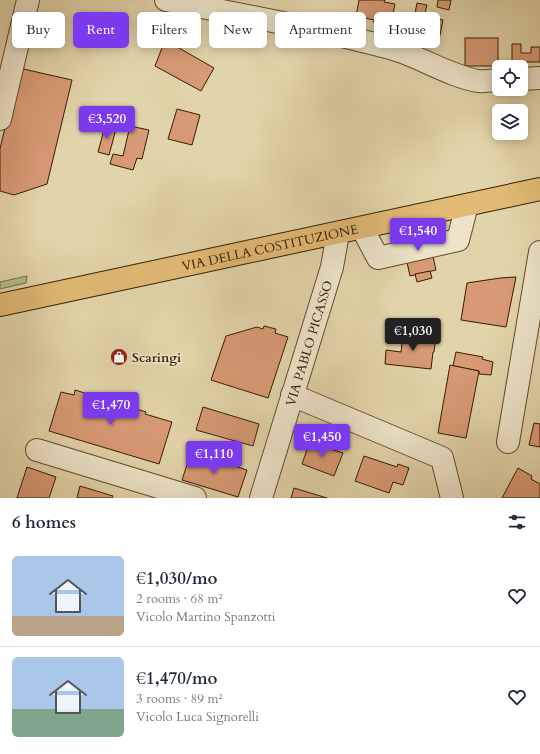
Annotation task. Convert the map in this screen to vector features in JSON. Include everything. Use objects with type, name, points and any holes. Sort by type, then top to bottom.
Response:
[{"type":"main road","name":"VIA DELLA COSTITUZIONE","points":[[0,305],[362,228],[540,188]]},
{"type":"street","points":[[0,119],[28,0]]},
{"type":"street","points":[[166,0],[325,32],[391,48],[461,76],[479,81],[492,80]]},
{"type":"street","points":[[362,228],[378,258],[458,240],[467,204]]},
{"type":"street","name":"VIA PABLO PICASSO","points":[[261,498],[332,267],[338,233]]},
{"type":"street","points":[[508,442],[540,252]]},
{"type":"street","points":[[292,395],[442,458],[452,498]]},
{"type":"street","points":[[37,450],[195,498]]},
{"type":"green space","points":[[27,276],[26,283],[0,289],[0,282]]},
{"type":"building","points":[[359,0],[385,0],[384,2],[395,4],[393,12],[374,12],[374,20],[366,18],[366,12],[357,12]]},
{"type":"building","points":[[438,0],[451,0],[449,10],[437,7]]},
{"type":"building","points":[[417,3],[427,5],[425,12],[415,12]]},
{"type":"building","points":[[440,19],[443,20],[440,35]]},
{"type":"building","points":[[465,38],[498,38],[498,60],[492,60],[492,66],[465,66]]},
{"type":"building","points":[[512,44],[521,44],[521,53],[531,53],[531,47],[540,47],[540,62],[512,60]]},
{"type":"building","points":[[162,48],[179,48],[214,68],[201,91],[155,66]]},
{"type":"building","points":[[19,68],[72,80],[47,184],[14,195],[0,191],[0,149]]},
{"type":"building","points":[[177,109],[200,115],[192,145],[168,139]]},
{"type":"building","points":[[105,126],[116,129],[109,155],[98,152]]},
{"type":"building","points":[[130,126],[149,130],[142,159],[137,158],[133,170],[110,164],[113,154],[123,156]]},
{"type":"building","points":[[427,229],[436,270],[410,276],[401,235]]},
{"type":"building","points":[[430,271],[432,278],[417,282],[415,274]]},
{"type":"building","points":[[516,277],[506,327],[461,320],[467,283]]},
{"type":"building","points":[[264,326],[276,329],[275,333],[288,337],[268,398],[211,380],[226,336],[257,327],[263,329]]},
{"type":"building","points":[[403,334],[436,336],[431,369],[385,364],[386,350],[401,352]]},
{"type":"building","points":[[456,352],[483,357],[482,359],[493,362],[491,375],[479,374],[479,371],[453,366]]},
{"type":"building","points":[[450,365],[479,371],[466,438],[438,433]]},
{"type":"building","points":[[75,390],[146,412],[145,414],[172,422],[159,464],[49,431],[61,392],[74,395]]},
{"type":"building","points":[[203,407],[259,424],[253,446],[196,430]]},
{"type":"building","points":[[534,423],[540,424],[540,447],[529,445]]},
{"type":"building","points":[[311,438],[326,443],[324,447],[343,453],[334,476],[302,464]]},
{"type":"building","points":[[191,452],[247,470],[238,497],[182,480]]},
{"type":"building","points":[[364,456],[397,467],[398,464],[409,468],[403,485],[393,482],[389,493],[355,481]]},
{"type":"building","points":[[27,467],[56,477],[49,498],[17,498]]},
{"type":"building","points":[[518,468],[532,476],[531,479],[540,484],[540,498],[502,498]]},
{"type":"building","points":[[80,486],[113,496],[112,498],[77,498]]},
{"type":"building","points":[[294,488],[327,498],[291,498]]},
{"type":"place","name":"Scaringi","points":[[119,357]]}]
